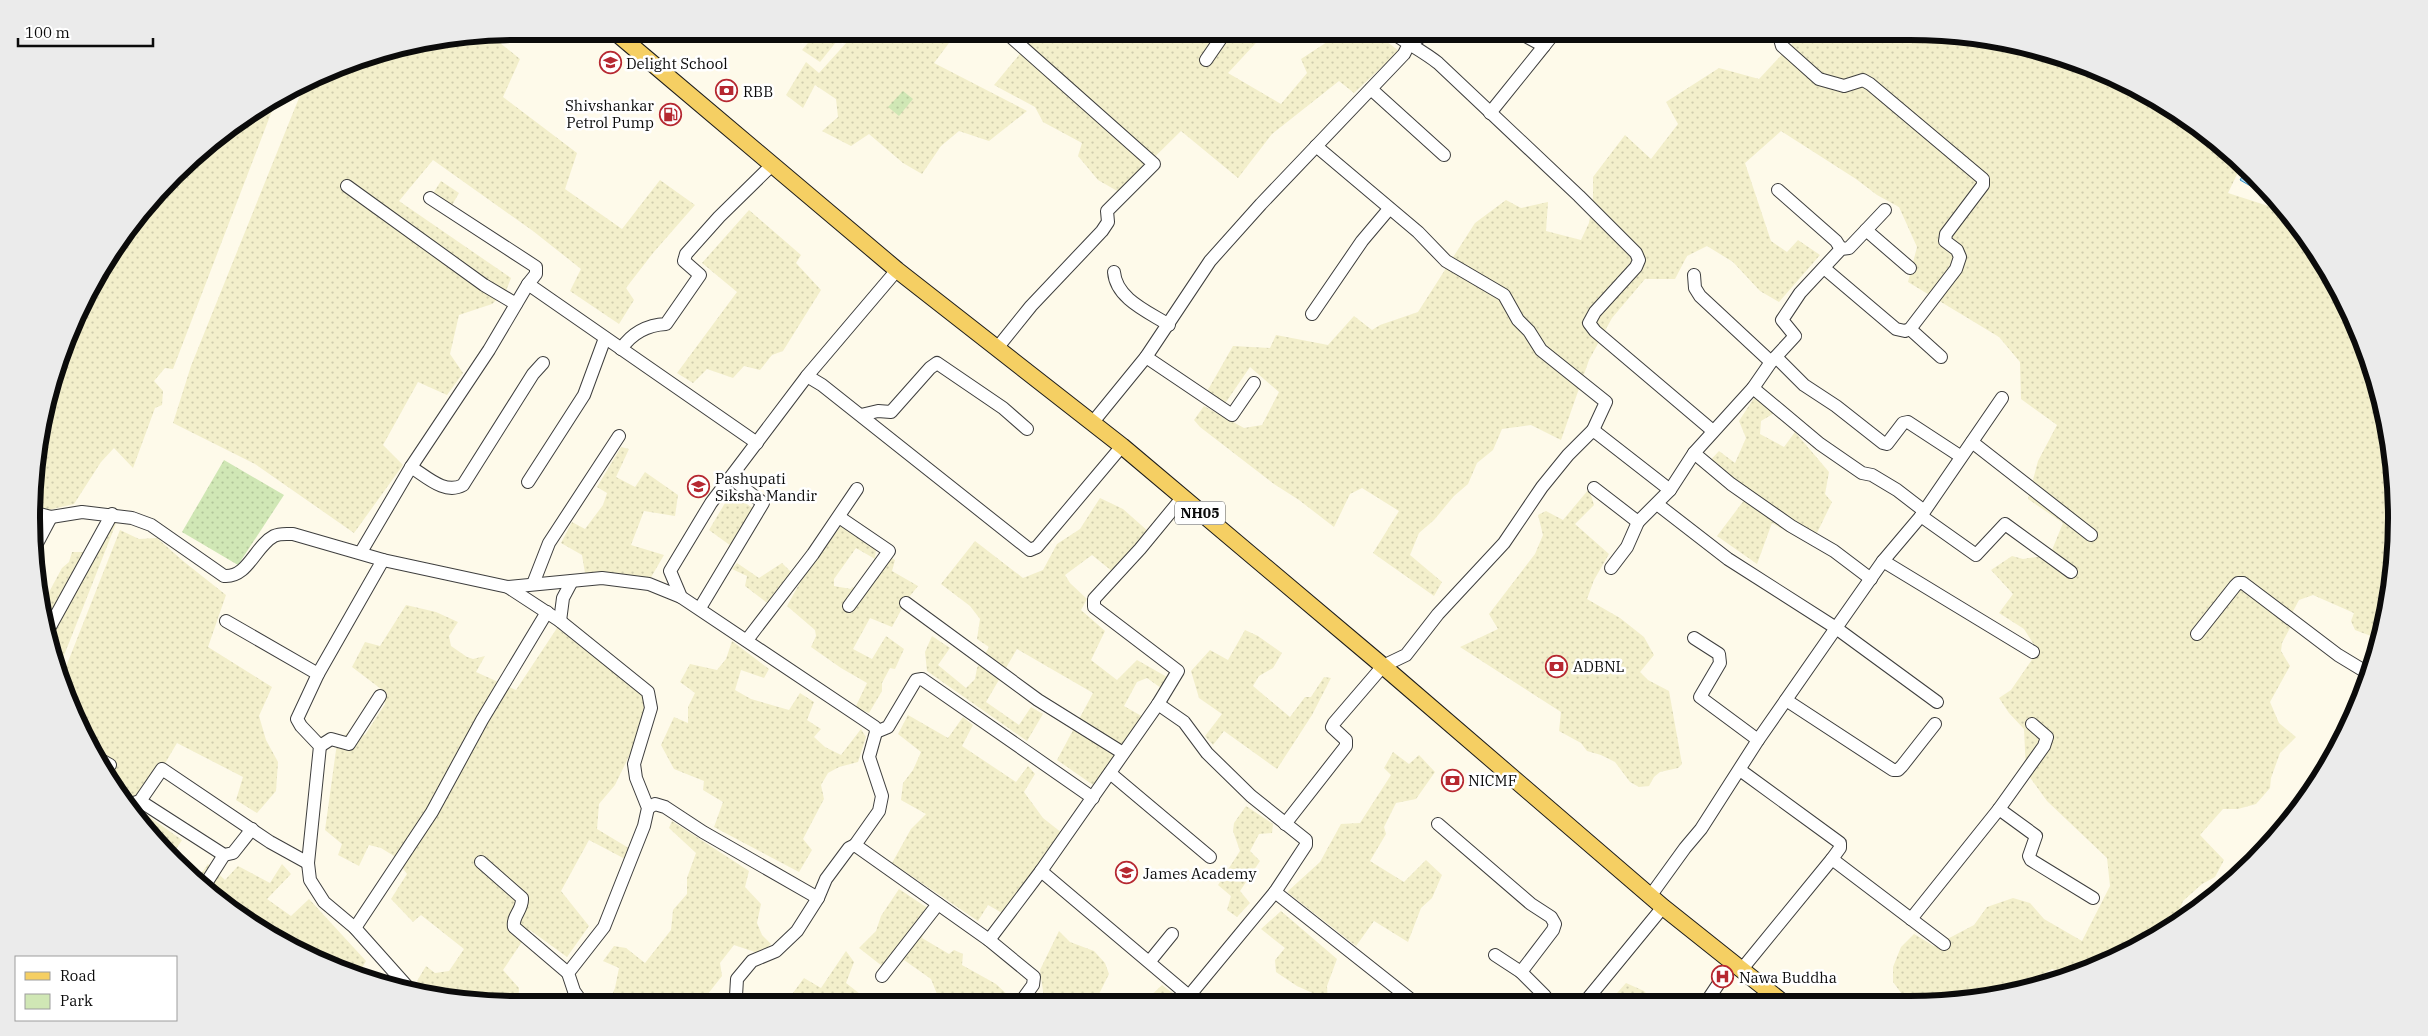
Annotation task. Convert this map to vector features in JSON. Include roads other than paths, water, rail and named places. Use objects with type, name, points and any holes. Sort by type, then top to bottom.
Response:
[{"type":"main road","name":"NH05","points":[[625,40],[898,270],[1122,446],[1383,666],[1663,907],[1775,996]]},
{"type":"street","points":[[998,347],[1031,306],[1102,231],[1108,222],[1107,211],[1154,164],[1014,40]]},
{"type":"street","points":[[1206,60],[1220,40]]},
{"type":"street","points":[[1402,40],[1431,57],[1636,252],[1639,260],[1636,266],[1595,312],[1589,323],[1595,331],[1713,431]]},
{"type":"street","points":[[1093,422],[1146,357],[1210,261],[1404,54],[1408,44],[1415,40]]},
{"type":"street","points":[[1533,40],[1544,46]]},
{"type":"street","points":[[1490,113],[1549,40]]},
{"type":"street","points":[[1780,40],[1782,46],[1819,79],[1844,86],[1863,80],[1983,179],[1983,185],[1946,234],[1945,240],[1957,250],[1960,257],[1956,268],[1910,329],[1905,331],[1896,329],[1824,268]]},
{"type":"street","points":[[1370,89],[1444,155]]},
{"type":"street","points":[[1285,824],[1346,746],[1346,740],[1332,727],[1334,723],[1383,666],[1406,655],[1438,614],[1504,543],[1542,487],[1568,455],[1593,430],[1606,402],[1541,350],[1529,331],[1518,320],[1504,295],[1446,261],[1418,232],[1316,146]]},
{"type":"street","points":[[621,349],[630,336],[648,328],[666,324],[700,275],[684,261],[686,254],[719,217],[773,164]]},
{"type":"street","points":[[347,186],[484,285],[516,304]]},
{"type":"street","points":[[1778,190],[1841,248]]},
{"type":"street","points":[[361,552],[411,467],[489,350],[528,284],[536,274],[536,267],[430,198]]},
{"type":"street","points":[[1312,314],[1362,241],[1389,208]]},
{"type":"street","points":[[1612,568],[1627,547],[1638,522],[1670,490],[1694,453],[1753,388],[1773,360],[1795,336],[1782,320],[1800,294],[1841,248],[1849,248],[1885,210]]},
{"type":"street","points":[[1866,230],[1910,268]]},
{"type":"street","points":[[649,584],[670,571],[711,503],[807,376],[898,270]]},
{"type":"street","points":[[1114,272],[1118,286],[1124,294],[1137,306],[1169,325]]},
{"type":"street","points":[[1694,275],[1695,288],[1700,296],[1804,385],[1836,406],[1883,443],[1887,444],[1903,423],[1908,422],[1960,456]]},
{"type":"street","points":[[528,284],[757,443]]},
{"type":"street","points":[[1910,329],[1941,357]]},
{"type":"street","points":[[528,482],[584,394],[605,338]]},
{"type":"street","points":[[1146,357],[1232,415],[1254,383]]},
{"type":"street","points":[[411,467],[447,489],[456,489],[463,485],[533,374],[543,363]]},
{"type":"street","points":[[861,415],[878,411],[891,412],[930,368],[937,363],[1003,408],[1027,429]]},
{"type":"street","points":[[807,376],[861,415],[1030,550],[1037,546],[1122,446]]},
{"type":"street","points":[[1753,388],[1820,444],[1862,473],[1872,475],[1897,490],[1922,513],[1976,555],[2005,524],[2071,572]]},
{"type":"street","points":[[1651,895],[1701,829],[1758,740],[1871,578],[1922,513],[2002,398]]},
{"type":"street","points":[[1593,430],[1670,490]]},
{"type":"street","points":[[533,584],[549,543],[619,436]]},
{"type":"street","points":[[1972,442],[2091,535]]},
{"type":"street","points":[[1694,453],[1732,484],[1791,526],[1834,551],[1871,578]]},
{"type":"street","points":[[700,608],[763,503],[731,478]]},
{"type":"street","points":[[1594,488],[1638,522]]},
{"type":"street","points":[[747,640],[776,604],[857,489]]},
{"type":"street","points":[[989,940],[1093,798],[1158,704],[1178,671],[1094,607],[1094,599],[1140,549],[1182,498]]},
{"type":"street","points":[[1657,504],[1728,559],[1836,628],[1937,702]]},
{"type":"street","points":[[40,514],[51,517],[82,512],[112,514],[151,524],[224,576],[232,577],[240,572],[273,537],[282,534],[293,534],[361,552],[383,560],[508,587],[602,578],[649,584],[682,597],[700,608],[875,727],[876,732],[869,757],[882,796],[879,811],[855,846],[849,848],[830,873],[818,898],[797,931],[776,951],[752,961],[737,979],[736,996]]},
{"type":"street","points":[[52,623],[112,514]]},
{"type":"street","points":[[41,537],[51,517]]},
{"type":"street","points":[[839,517],[889,551],[849,606]]},
{"type":"street","points":[[383,560],[318,674],[297,719],[320,746],[308,863],[310,880],[324,902],[355,928],[403,982]]},
{"type":"street","points":[[1883,562],[2033,652]]},
{"type":"street","points":[[670,571],[682,597]]},
{"type":"street","points":[[560,621],[563,598],[572,581]]},
{"type":"street","points":[[2197,634],[2234,586],[2238,583],[2243,583],[2338,654],[2364,670]]},
{"type":"street","points":[[508,587],[560,621],[648,692],[651,708],[634,764],[636,778],[648,808],[644,826],[604,927],[568,973]]},
{"type":"street","points":[[906,603],[1038,700],[1123,753]]},
{"type":"street","points":[[355,928],[432,812],[482,720],[547,612]]},
{"type":"street","points":[[226,621],[318,674]]},
{"type":"street","points":[[1694,638],[1719,654],[1720,663],[1700,697],[1758,740]]},
{"type":"street","points":[[876,732],[888,727],[916,680],[922,679],[1093,798]]},
{"type":"street","points":[[320,746],[331,739],[349,744],[380,696]]},
{"type":"street","points":[[1786,700],[1893,770],[1898,770],[1902,766],[1935,724]]},
{"type":"street","points":[[1041,871],[1150,961],[1188,996],[1276,892],[1306,845],[1306,840],[1251,796],[1207,754],[1184,722],[1158,704]]},
{"type":"street","points":[[1911,919],[1999,809],[2048,740],[2047,736],[2032,724]]},
{"type":"street","points":[[135,803],[140,801],[162,769],[252,829],[308,863]]},
{"type":"street","points":[[1711,996],[1840,848],[1840,844],[1740,770]]},
{"type":"street","points":[[1110,773],[1210,857]]},
{"type":"street","points":[[140,801],[224,855]]},
{"type":"street","points":[[648,808],[655,804],[666,807],[703,832],[818,898]]},
{"type":"street","points":[[1999,809],[2036,836],[2030,856],[2031,860],[2093,898]]},
{"type":"street","points":[[1438,824],[1530,904],[1551,917],[1555,924],[1521,972]]},
{"type":"street","points":[[208,881],[224,855],[233,853],[252,829]]},
{"type":"street","points":[[855,846],[989,940],[1034,977],[1033,985],[1025,996]]},
{"type":"street","points":[[1832,859],[1944,944]]},
{"type":"street","points":[[481,862],[522,898],[522,908],[515,918],[514,927],[568,973],[574,991],[578,996]]},
{"type":"street","points":[[1276,892],[1406,996]]},
{"type":"street","points":[[882,976],[938,904]]},
{"type":"street","points":[[1590,996],[1663,907]]},
{"type":"street","points":[[1150,961],[1172,934]]},
{"type":"street","points":[[1495,955],[1521,972],[1545,996]]},
{"type":"water","points":[[2243,175],[2257,189],[2240,180]]},
{"type":"place","name":"Delight School","points":[[610,63]]},
{"type":"place","name":"RBB","points":[[727,91]]},
{"type":"place","name":"Shivshankar Petrol Pump","points":[[670,114]]},
{"type":"place","name":"Pashupati Siksha Mandir","points":[[699,487]]},
{"type":"place","name":"ADBNL","points":[[1557,666]]},
{"type":"place","name":"NICMF","points":[[1452,780]]},
{"type":"place","name":"James Academy","points":[[1127,873]]},
{"type":"place","name":"Nawa Buddha","points":[[1723,977]]}]
